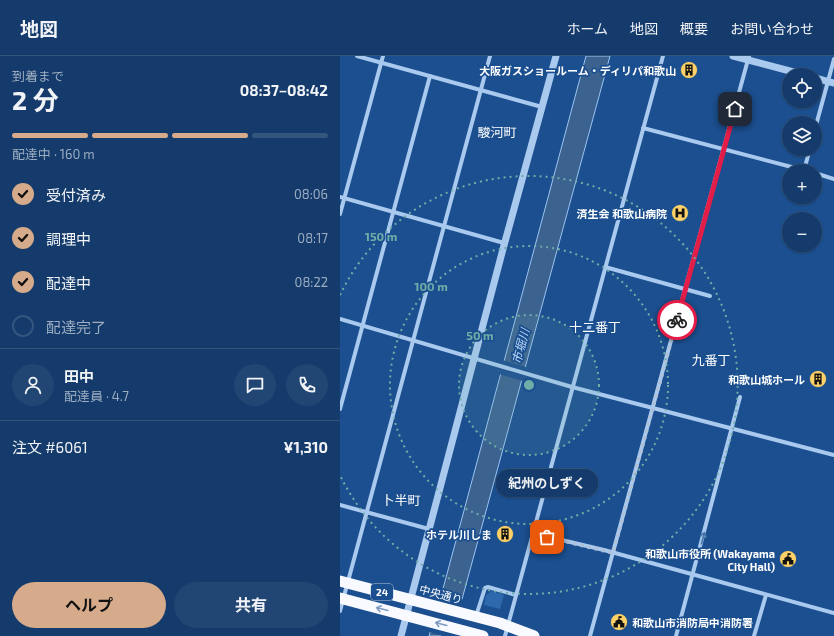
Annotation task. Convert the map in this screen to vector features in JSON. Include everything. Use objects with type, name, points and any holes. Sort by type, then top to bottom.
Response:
[{"type":"highway","name":"中央通り","points":[[344,582],[471,615],[506,631],[534,636]]},
{"type":"highway","name":"24","points":[[342,599],[484,636]]},
{"type":"street","points":[[357,56],[542,107]]},
{"type":"street","points":[[340,214],[342,197],[383,56]]},
{"type":"street","points":[[340,611],[344,582],[366,512],[490,56]]},
{"type":"street","points":[[401,636],[504,243],[556,56]]},
{"type":"street","points":[[506,631],[663,56]]},
{"type":"street","points":[[733,56],[748,58],[782,68]]},
{"type":"street","points":[[590,636],[748,58]]},
{"type":"street","points":[[820,116],[831,82],[834,59]]},
{"type":"street","points":[[340,409],[430,76]]},
{"type":"street","points":[[643,128],[782,165]]},
{"type":"street","points":[[822,175],[834,179]]},
{"type":"street","points":[[342,197],[504,243]]},
{"type":"street","points":[[605,267],[710,296]]},
{"type":"street","points":[[340,319],[572,387],[834,455]]},
{"type":"street","points":[[676,636],[740,397]]},
{"type":"street","points":[[340,505],[430,529]]},
{"type":"street","points":[[532,533],[613,553],[834,613]]},
{"type":"street","points":[[471,615],[485,588],[488,587],[516,595]]},
{"type":"street","points":[[754,636],[766,595]]},
{"type":"shaded area","points":[[492,591],[504,595],[500,609],[484,605],[486,595]]},
{"type":"water","name":"市堀川","points":[[586,56],[610,56],[452,636],[429,636],[444,585]]},
{"type":"pier","points":[[502,360],[526,367],[523,381],[499,374]]},
{"type":"pier","points":[[440,594],[464,600],[454,636],[443,636],[429,632]]},
{"type":"way so far","points":[[547,537],[613,553],[677,320]]},
{"type":"place","name":"大阪ガスショールーム・ディリパ和歌山","points":[[689,70]]},
{"type":"place","name":"済生会 和歌山病院","points":[[680,213]]},
{"type":"place","name":"和歌山城ホール","points":[[818,379]]},
{"type":"place","name":"ホテル川しま","points":[[505,534]]},
{"type":"place","name":"紀州のしずく","points":[[547,537]]},
{"type":"place","name":"和歌山市役所 (Wakayama City Hall)","points":[[788,559]]},
{"type":"place","name":"和歌山市消防局中消防署","points":[[619,622]]},
{"type":"district","name":"駿河町","points":[[497,132]]},
{"type":"district","name":"十二番丁","points":[[595,327]]},
{"type":"district","name":"九番丁","points":[[711,360]]},
{"type":"district","name":"卜半町","points":[[401,500]]},
{"type":"route","points":[[677,320],[735,109]]}]
